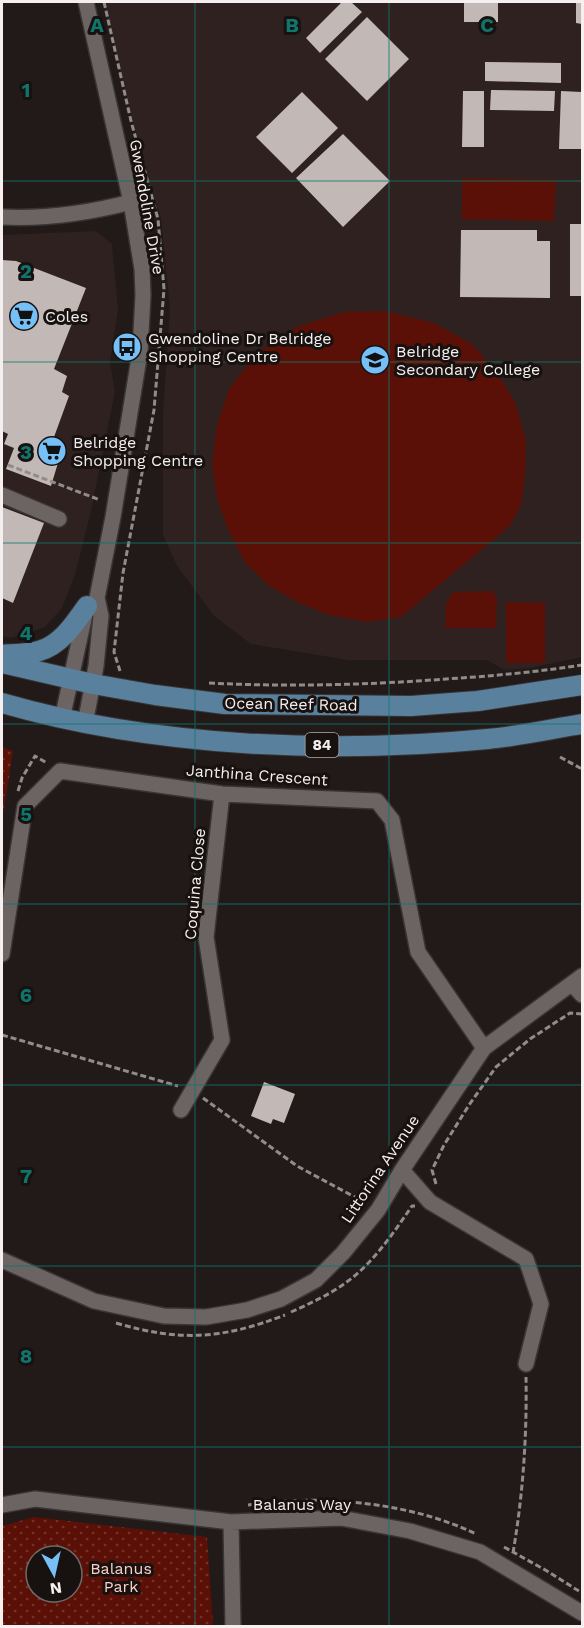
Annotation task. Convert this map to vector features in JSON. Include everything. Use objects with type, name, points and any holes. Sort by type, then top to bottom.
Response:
[{"type":"main road","points":[[2,655],[40,651],[53,644],[70,629],[92,602]]},
{"type":"main road","name":"Ocean Reef Road","points":[[2,663],[71,679],[94,675],[155,695],[225,704],[411,706],[478,701],[582,685]]},
{"type":"main road","name":"84","points":[[2,704],[85,724],[160,735],[222,742],[358,747],[489,739],[582,724]]},
{"type":"street","name":"Gwendoline Drive","points":[[62,719],[113,517],[140,352],[143,295],[142,269],[131,202],[86,2]]},
{"type":"street","points":[[2,217],[72,214],[131,202]]},
{"type":"street","points":[[2,495],[59,519]]},
{"type":"street","name":"Gwendoline Drive","points":[[85,724],[101,616],[92,602]]},
{"type":"street","name":"Janthina Crescent","points":[[2,954],[25,806],[60,771],[222,794],[377,801],[392,820],[418,952],[484,1048]]},
{"type":"street","name":"Coquina Close","points":[[181,1110],[222,1040],[206,937],[222,794]]},
{"type":"street","name":"Littorina Avenue","points":[[2,1260],[94,1301],[164,1316],[206,1317],[247,1310],[281,1299],[316,1280],[343,1253],[378,1210],[402,1170],[484,1048],[579,985]]},
{"type":"street","points":[[402,1170],[430,1202],[526,1259],[541,1304],[526,1364]]},
{"type":"street","name":"Balanus Way","points":[[2,1505],[35,1499],[231,1522],[352,1520],[410,1531],[480,1551],[582,1613]]},
{"type":"street","points":[[231,1522],[233,1626]]},
{"type":"path","points":[[8,465],[102,501]]},
{"type":"path","points":[[206,683],[372,684],[536,673],[582,665]]},
{"type":"path","points":[[94,675],[128,672]]},
{"type":"path","points":[[560,757],[582,769]]},
{"type":"path","points":[[115,1323],[148,1332],[176,1336],[212,1335],[260,1325],[308,1305],[350,1280],[382,1245],[412,1206],[424,1206],[438,1193],[432,1170],[444,1145],[496,1067],[530,1039],[570,1013],[582,1014]]},
{"type":"path","points":[[509,1569],[521,1503],[527,1439],[526,1364]]},
{"type":"shaded area","name":"Belridge Secondary College","points":[[103,2],[582,2],[582,657],[530,668],[504,670],[487,660],[348,660],[251,644],[214,616],[177,566],[163,535],[163,413],[170,308],[161,218],[144,166]]},
{"type":"shaded area","name":"Belridge Shopping Centre","points":[[96,231],[112,244],[118,310],[110,362],[115,392],[91,511],[75,575],[62,608],[45,627],[11,638],[2,636],[2,235]]},
{"type":"green space","points":[[462,178],[556,180],[554,221],[462,219]]},
{"type":"green space","points":[[385,311],[434,323],[472,344],[497,373],[515,402],[526,441],[525,474],[521,505],[510,526],[401,617],[367,622],[329,615],[297,602],[268,585],[245,562],[228,530],[217,499],[212,464],[217,426],[229,389],[256,354],[296,327],[344,312]]},
{"type":"green space","points":[[493,591],[497,600],[496,628],[445,628],[446,604],[453,592]]},
{"type":"green space","points":[[506,602],[545,603],[545,663],[506,663]]},
{"type":"green space","points":[[2,747],[13,751],[2,822]]},
{"type":"green space","name":"Balanus Park","points":[[34,1517],[207,1537],[213,1626],[2,1626],[2,1526]]},
{"type":"building","points":[[342,2],[351,2],[362,12],[320,53],[306,38]]},
{"type":"building","points":[[464,2],[498,2],[498,22],[464,22]]},
{"type":"building","points":[[576,2],[582,2],[582,24],[576,23]]},
{"type":"building","points":[[367,17],[409,59],[367,101],[325,59]]},
{"type":"building","points":[[485,62],[561,63],[561,83],[485,81]]},
{"type":"building","points":[[491,90],[555,91],[554,111],[490,110]]},
{"type":"building","points":[[463,91],[484,91],[484,147],[462,147]]},
{"type":"building","points":[[561,91],[582,92],[582,149],[559,149]]},
{"type":"building","points":[[302,92],[338,128],[292,173],[256,137]]},
{"type":"building","points":[[343,134],[390,181],[343,227],[296,178]]},
{"type":"building","points":[[570,224],[582,224],[582,296],[570,296]]},
{"type":"building","points":[[461,230],[537,230],[537,241],[550,241],[550,298],[460,297]]},
{"type":"building","points":[[2,260],[16,261],[86,288],[54,369],[67,376],[62,392],[69,396],[50,448],[61,453],[51,486],[6,469],[14,448],[4,444],[8,434],[2,431]]},
{"type":"building","points":[[2,507],[44,523],[13,603],[2,598]]},
{"type":"building","points":[[264,1082],[295,1094],[284,1123],[273,1119],[271,1124],[251,1116]]},
{"type":"place","name":"Coles","points":[[24,316]]},
{"type":"place","name":"Gwendoline Dr Belridge Shopping Centre","points":[[127,347]]},
{"type":"place","name":"Belridge Secondary College","points":[[375,360]]},
{"type":"place","name":"Belridge Shopping Centre","points":[[52,451]]}]
